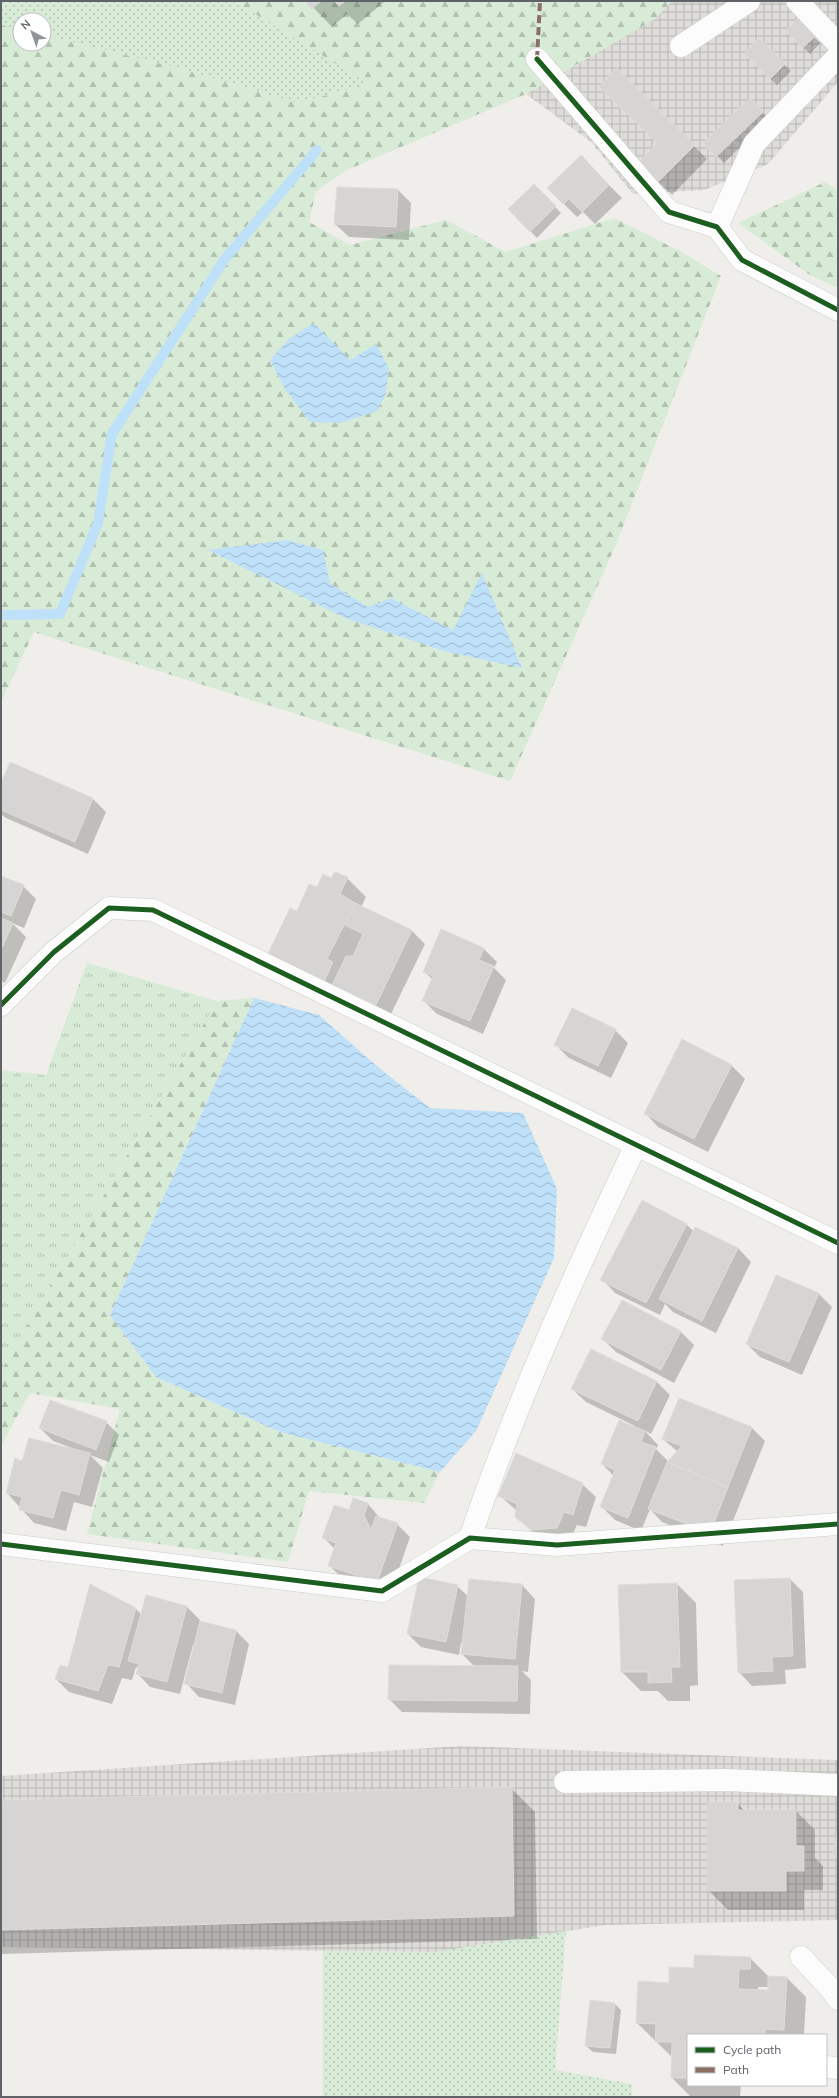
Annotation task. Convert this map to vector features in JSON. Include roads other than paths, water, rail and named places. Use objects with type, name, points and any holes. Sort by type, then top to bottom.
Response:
[{"type":"street","points":[[681,46],[749,1]]},
{"type":"street","points":[[797,1],[838,44]]},
{"type":"street","points":[[717,227],[754,144],[838,56]]},
{"type":"street","points":[[537,59],[670,212],[717,227],[742,260],[838,310]]},
{"type":"street","points":[[1,1005],[54,952],[108,908],[153,910],[838,1243]]},
{"type":"street","points":[[470,1538],[491,1478],[578,1268],[636,1145]]},
{"type":"street","points":[[1,1544],[382,1591],[470,1538],[557,1545],[838,1524]]},
{"type":"street","points":[[565,1782],[727,1780],[838,1785]]},
{"type":"street","points":[[801,1957],[830,1988],[838,1999]]},
{"type":"street","points":[[827,2068],[838,2068]]},
{"type":"water","points":[[314,323],[350,360],[376,344],[389,368],[386,394],[377,411],[341,423],[310,422],[285,389],[270,360],[289,339]]},
{"type":"water","points":[[287,540],[323,550],[330,583],[368,607],[391,598],[453,630],[482,573],[522,668],[444,651],[345,618],[208,550]]},
{"type":"water","points":[[254,998],[319,1015],[379,1068],[430,1108],[523,1113],[557,1189],[554,1258],[476,1431],[440,1472],[280,1432],[156,1377],[110,1315]]},
{"type":"waterway","points":[[1,615],[60,614],[98,523],[112,434],[224,260],[317,150]]}]
